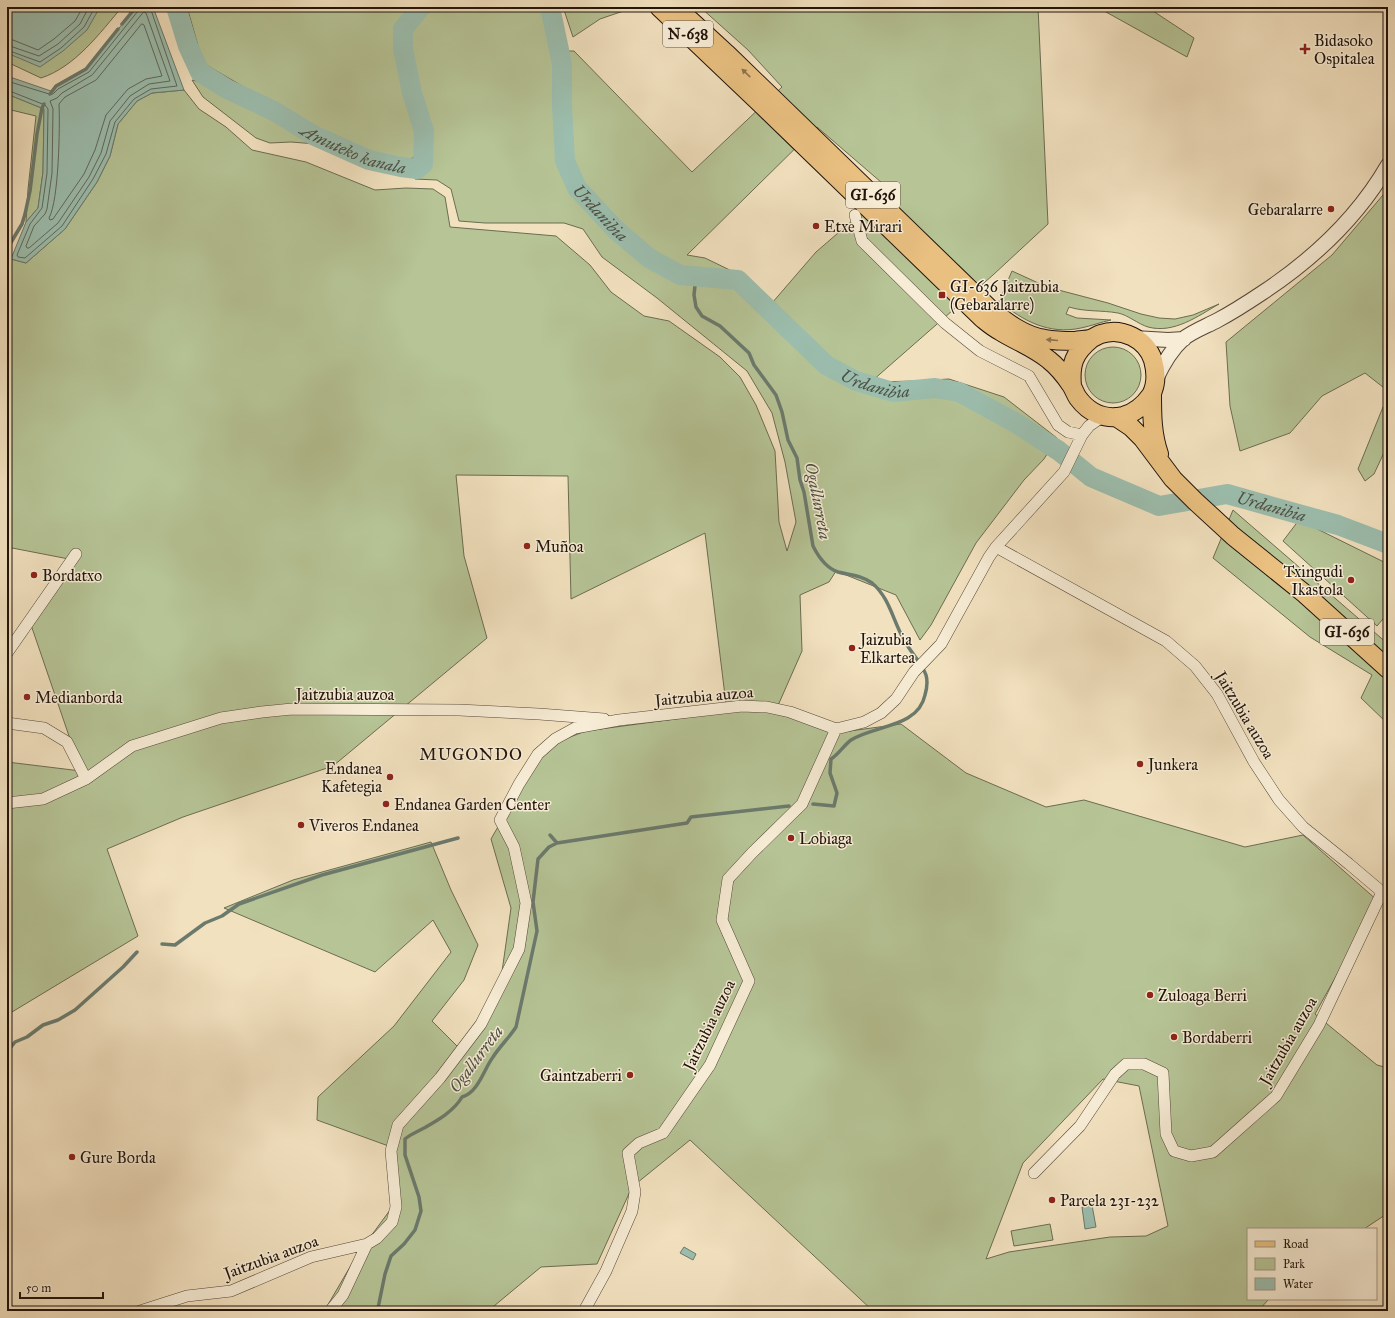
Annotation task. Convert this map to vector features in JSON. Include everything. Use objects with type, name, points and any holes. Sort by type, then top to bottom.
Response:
[{"type":"main road","name":"GI-636","points":[[650,7],[717,62],[983,319],[998,330],[1049,360],[1072,386],[1077,397],[1093,412],[1113,417],[1135,431],[1162,462],[1180,487],[1233,536],[1305,594],[1388,669]]},
{"type":"main road","name":"N-638","points":[[659,7],[717,62]]},
{"type":"main road","name":"GI-636","points":[[676,7],[732,59],[990,309],[1005,321],[1022,332],[1044,339],[1075,341],[1091,339]]},
{"type":"main road","name":"GI-636","points":[[1072,386],[1071,373],[1074,359],[1080,348],[1091,339],[1101,334],[1113,332],[1125,334],[1134,338],[1145,346],[1155,367],[1152,420],[1154,435],[1162,462]]},
{"type":"main road","points":[[1113,417],[1127,415],[1137,410],[1146,402],[1154,386]]},
{"type":"street","points":[[1154,386],[1165,361],[1184,339],[1219,320],[1262,293],[1302,263],[1329,240],[1358,208],[1388,165]]},
{"type":"street","points":[[855,215],[862,241],[945,323],[980,351],[1029,376],[1058,425],[1068,432],[1082,437]]},
{"type":"street","points":[[1134,338],[1168,340],[1184,339]]},
{"type":"street","points":[[836,729],[864,722],[881,713],[896,699],[914,672],[929,658],[946,636],[989,557],[996,547],[1064,472],[1082,437],[1087,419],[1085,406]]},
{"type":"street","points":[[1082,437],[1095,421],[1113,417]]},
{"type":"street","name":"Jaitzubia auzoa","points":[[996,547],[1166,641],[1195,666],[1217,694],[1254,762],[1279,800],[1303,827],[1350,864],[1385,895],[1319,1025],[1276,1096],[1213,1152],[1191,1156],[1174,1151],[1166,1134],[1163,1073],[1144,1064],[1126,1064],[1116,1074],[1080,1126],[1034,1173]]},
{"type":"street","points":[[7,653],[76,554]]},
{"type":"street","name":"Jaitzubia auzoa","points":[[140,1311],[187,1296],[231,1291],[311,1257],[367,1244],[377,1238],[392,1222],[396,1207],[391,1151],[398,1125],[440,1078],[481,1024],[519,949],[526,903],[514,847],[500,820],[531,763],[546,746],[559,736],[575,728],[619,720],[742,706],[767,707],[790,712],[836,729],[802,804],[728,879],[722,920],[749,981],[710,1065],[663,1133],[639,1144],[628,1153],[635,1192],[632,1211],[606,1271],[584,1311]]},
{"type":"street","name":"Jaitzubia auzoa","points":[[7,803],[43,799],[86,779],[132,746],[221,718],[262,712],[292,710],[459,710],[619,720]]},
{"type":"street","points":[[7,723],[44,728],[67,742],[86,779]]},
{"type":"street","name":"Jaitzubia auzoa","points":[[330,1311],[343,1295],[367,1244]]},
{"type":"green space","points":[[7,7],[122,7],[96,38],[76,58],[53,73],[41,78],[7,62]]},
{"type":"green space","points":[[187,7],[413,7],[398,27],[396,57],[416,130],[417,157],[405,160],[378,154],[342,141],[266,100],[203,63]]},
{"type":"green space","points":[[425,7],[544,8],[559,108],[558,151],[565,173],[571,158],[567,51],[574,51],[692,172],[782,87],[748,50],[700,7],[1038,7],[1048,224],[993,275],[872,381],[949,379],[1004,397],[1057,438],[1044,459],[1024,480],[976,543],[931,625],[920,640],[896,595],[836,571],[829,582],[800,595],[802,651],[776,710],[835,733],[901,724],[966,773],[1046,807],[1084,800],[1245,847],[1303,835],[1378,901],[1315,1014],[1377,1065],[1388,1068],[1388,1213],[1366,1228],[1247,1228],[1247,1300],[1268,1300],[1258,1311],[873,1311],[690,1140],[632,1187],[597,1264],[541,1267],[488,1311],[319,1311],[326,1308],[357,1255],[393,1206],[394,1148],[317,1120],[318,1097],[394,1026],[451,952],[433,920],[375,972],[224,908],[293,880],[431,842],[451,890],[478,945],[464,980],[432,1021],[461,1050],[498,1000],[511,908],[491,839],[531,769],[554,743],[586,731],[727,712],[705,533],[571,599],[568,476],[456,475],[464,556],[487,638],[333,766],[183,817],[107,849],[138,936],[7,1015],[7,762],[81,771],[30,622],[74,560],[7,547],[7,260],[11,259],[26,263],[65,229],[97,182],[110,156],[118,124],[137,101],[152,93],[184,90],[199,109],[226,127],[252,150],[306,162],[375,190],[406,188],[433,189],[445,197],[450,227],[556,236],[590,265],[611,292],[644,316],[669,321],[720,357],[740,377],[756,405],[775,451],[779,522],[787,551],[796,522],[785,462],[772,413],[747,371],[657,298],[602,257],[583,229],[564,223],[485,223],[459,221],[451,189],[437,180],[415,179],[415,175],[431,166],[430,136],[407,41],[414,21]],"holes":[[[817,127],[889,189],[816,252],[772,303],[738,274],[705,258],[687,255]],[[1103,1079],[1139,1086],[1168,1226],[1146,1236],[1110,1237],[1009,1252],[986,1259],[1023,1163]]]},
{"type":"green space","points":[[563,7],[635,7],[600,19],[573,37]]},
{"type":"green space","points":[[1097,7],[1147,7],[1194,38],[1187,57]]},
{"type":"green space","points":[[192,80],[197,81],[287,127],[316,144],[291,142],[270,143],[256,138],[203,97]]},
{"type":"green space","points":[[7,94],[44,109],[43,172],[38,208],[26,222],[36,116],[7,109]]},
{"type":"green space","points":[[1388,187],[1388,391],[1365,373],[1322,396],[1290,433],[1240,451],[1230,406],[1226,342],[1332,255],[1383,195]]},
{"type":"green space","points":[[1012,271],[1047,287],[1159,318],[1175,319],[1193,315],[1219,304],[1185,323],[1158,329],[1144,326],[1118,313],[1081,310],[1069,307],[1066,314],[1077,318],[1111,320],[1081,328],[1058,330],[1037,325],[1017,315],[999,301]]},
{"type":"green space","points":[[1113,347],[1124,349],[1133,355],[1139,364],[1141,375],[1139,386],[1133,395],[1124,401],[1113,403],[1102,401],[1093,395],[1087,386],[1085,375],[1087,364],[1093,355],[1102,349]]},
{"type":"green space","points":[[1388,401],[1388,444],[1374,474],[1365,481],[1358,469],[1383,407]]},
{"type":"green space","points":[[1233,510],[1388,644],[1388,724],[1361,698],[1372,675],[1310,637],[1213,558]]},
{"type":"green space","points":[[1299,520],[1388,564],[1388,613],[1377,626],[1283,541]]},
{"type":"green space","points":[[1050,1224],[1053,1240],[1014,1246],[1011,1231]]},
{"type":"water","points":[[7,7],[100,7],[87,30],[63,51],[40,67],[7,53]]},
{"type":"water","points":[[136,7],[153,7],[184,90],[152,93],[137,101],[118,124],[110,156],[97,182],[65,229],[26,263],[11,259],[26,222],[38,208],[43,172],[44,109],[7,94],[7,76],[51,91],[56,86],[86,69]]},
{"type":"water","points":[[1092,1205],[1096,1227],[1085,1229],[1082,1207]]},
{"type":"water","points":[[684,1247],[696,1254],[693,1260],[680,1253]]},
{"type":"waterway","points":[[122,24],[136,7]]},
{"type":"waterway","name":"Amuteko kanala","points":[[176,7],[188,46],[200,72],[227,89],[274,111],[313,135],[369,160],[417,169],[423,164],[424,131],[412,93],[403,49],[403,29],[421,7]]},
{"type":"waterway","name":"Urdanibia","points":[[550,7],[562,64],[562,106],[565,161],[577,188],[616,230],[649,258],[680,275],[738,280],[826,365],[856,381],[893,392],[935,388],[959,392],[1016,423],[1059,451],[1091,477],[1159,506],[1227,494],[1338,525],[1388,544]]},
{"type":"waterway","points":[[50,94],[56,86],[86,69],[118,29]]},
{"type":"waterway","points":[[7,249],[22,224],[25,214],[30,191],[37,134],[44,104]]},
{"type":"waterway","name":"Ogallurreta","points":[[696,276],[694,295],[696,307],[702,316],[720,326],[749,353],[754,365],[776,395],[782,412],[788,440],[797,458],[800,480],[804,492],[813,546],[815,550],[820,558],[830,568],[838,572],[864,578],[878,589],[887,602],[899,631],[924,670],[927,678],[925,695],[921,706],[914,714],[905,720],[860,735],[846,744],[837,755],[831,759],[830,773],[837,793],[834,806],[813,804]]},
{"type":"waterway","name":"Ogallurreta","points":[[378,1308],[385,1274],[391,1256],[404,1244],[415,1230],[421,1211],[419,1197],[405,1155],[405,1139],[445,1115],[455,1107],[462,1097],[468,1095],[472,1091],[496,1053],[516,1027],[537,931],[533,902],[538,859],[549,847],[557,843],[687,823],[691,817],[789,806]]},
{"type":"waterway","name":"Ogallurreta","points":[[550,835],[557,843]]},
{"type":"waterway","name":"Ogallurreta","points":[[162,944],[175,945],[205,923],[222,916],[239,904],[322,875],[458,838]]},
{"type":"waterway","name":"Ogallurreta","points":[[7,1052],[15,1042],[27,1037],[43,1025],[58,1020],[75,1010],[123,967],[137,952]]},
{"type":"place","name":"Bidasoko Ospitalea","points":[[1305,49]]},
{"type":"place","name":"Gebaralarre","points":[[1331,209]]},
{"type":"place","name":"Etxe Mirari","points":[[816,226]]},
{"type":"place","name":"GI-636 Jaitzubia (Gebaralarre)","points":[[942,295]]},
{"type":"place","name":"Muñoa","points":[[527,546]]},
{"type":"place","name":"Bordatxo","points":[[34,575]]},
{"type":"place","name":"Txingudi Ikastola","points":[[1351,580]]},
{"type":"place","name":"Jaizubia Elkartea","points":[[852,648]]},
{"type":"place","name":"Medianborda","points":[[27,697]]},
{"type":"place","name":"Junkera","points":[[1140,764]]},
{"type":"place","name":"Endanea Kafetegia","points":[[390,777]]},
{"type":"place","name":"Endanea Garden Center","points":[[386,804]]},
{"type":"place","name":"Viveros Endanea","points":[[301,825]]},
{"type":"place","name":"Lobiaga","points":[[791,838]]},
{"type":"place","name":"Zuloaga Berri","points":[[1150,995]]},
{"type":"place","name":"Bordaberri","points":[[1174,1037]]},
{"type":"place","name":"Gaintzaberri","points":[[630,1075]]},
{"type":"place","name":"Gure Borda","points":[[72,1157]]},
{"type":"place","name":"Parcela 231-232","points":[[1052,1200]]},
{"type":"district","name":"MUGONDO","points":[[471,754]]}]
